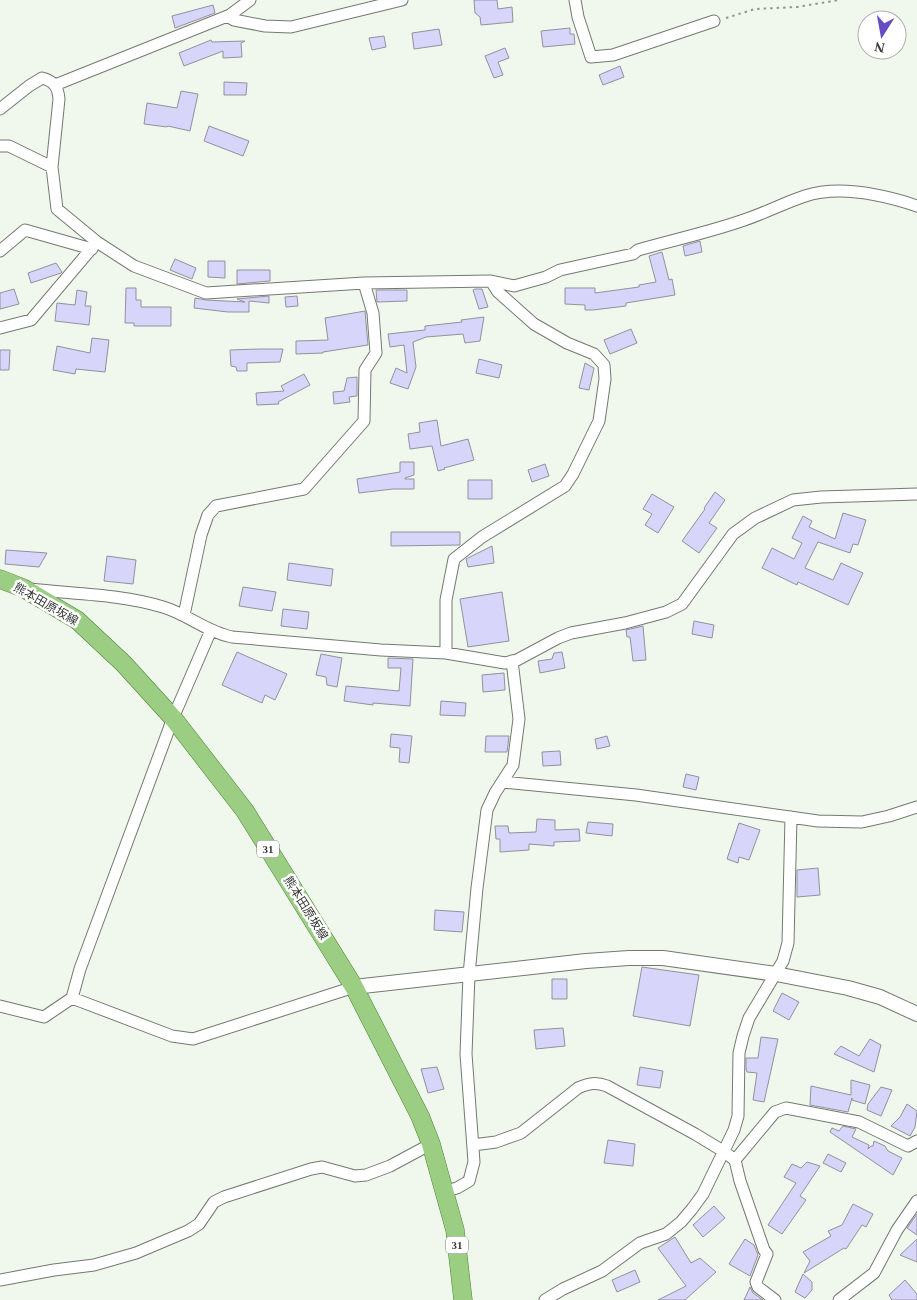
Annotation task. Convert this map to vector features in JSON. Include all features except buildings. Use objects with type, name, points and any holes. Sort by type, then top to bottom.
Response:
[{"type":"main road","name":"熊本田原坂線","points":[[0,579],[23,588],[78,620],[124,664],[173,718],[245,811],[354,987],[420,1116],[431,1144],[455,1230],[463,1300]]},
{"type":"street","points":[[55,84],[227,16],[250,0]]},
{"type":"street","points":[[227,16],[234,20],[265,26],[291,26],[402,0]]},
{"type":"street","points":[[575,0],[591,58],[613,55],[714,21]]},
{"type":"street","points":[[0,109],[42,78],[52,80],[58,89],[59,99],[52,167],[57,209],[95,245],[134,266],[206,293],[364,282],[491,280],[514,286],[560,270],[633,254],[638,250],[744,220],[805,196],[819,193],[860,192],[896,199],[917,206]]},
{"type":"street","points":[[0,146],[9,146],[52,167]]},
{"type":"street","points":[[0,251],[25,230],[95,245]]},
{"type":"street","points":[[0,328],[30,320],[95,245]]},
{"type":"street","points":[[446,652],[446,600],[454,559],[482,537],[565,486],[573,474],[599,421],[605,379],[604,365],[594,354],[567,343],[534,324],[498,292],[491,280]]},
{"type":"street","points":[[184,616],[201,534],[208,515],[216,506],[304,489],[364,422],[366,370],[376,352],[373,313],[364,282]]},
{"type":"street","points":[[23,588],[85,595],[103,595],[163,607],[220,635],[232,637],[380,650],[446,652],[505,663],[558,638],[666,612],[682,604],[733,534],[755,518],[794,500],[821,497],[917,494]]},
{"type":"street","points":[[0,1006],[44,1017],[72,998],[80,969],[173,718],[211,630]]},
{"type":"street","points":[[445,1191],[457,1188],[469,1181],[474,1162],[466,1054],[469,975],[487,810],[492,798],[514,765],[519,719],[512,661]]},
{"type":"street","points":[[502,782],[636,795],[818,821],[862,822],[917,807]]},
{"type":"street","points":[[545,1300],[563,1289],[602,1271],[640,1243],[666,1234],[681,1222],[702,1194],[734,1130],[738,1116],[739,1053],[742,1036],[749,1018],[783,961],[788,943],[790,817]]},
{"type":"street","points":[[72,998],[172,1036],[192,1039],[354,987],[586,961],[663,958],[776,974],[848,988],[880,997],[917,1014]]},
{"type":"street","points":[[473,1145],[496,1142],[521,1133],[578,1088],[598,1083],[607,1086],[657,1112],[735,1160],[740,1181],[767,1254],[756,1282],[758,1287],[775,1300]]},
{"type":"street","points":[[735,1160],[775,1112],[786,1108],[859,1122],[908,1146],[917,1141]]},
{"type":"street","points":[[0,1280],[94,1265],[136,1253],[200,1224],[214,1202],[224,1197],[317,1168],[334,1169],[355,1176],[366,1175],[390,1166],[431,1144]]},
{"type":"street","points":[[839,1300],[874,1273],[897,1230],[917,1200]]},
{"type":"path","points":[[714,21],[755,9],[797,7],[839,0]]}]
